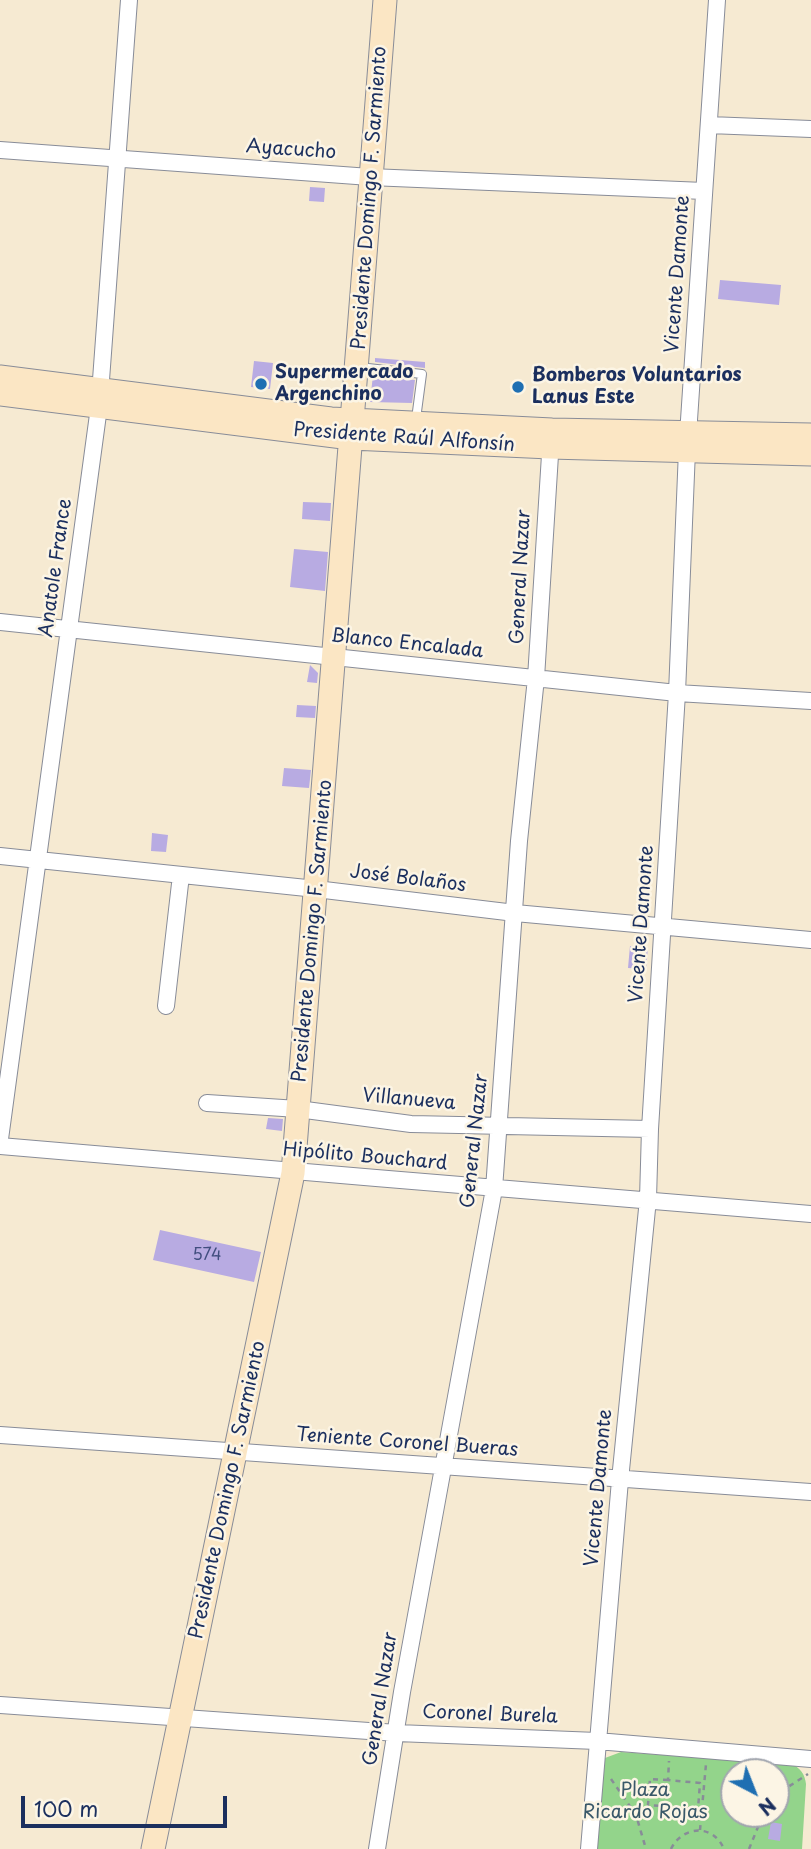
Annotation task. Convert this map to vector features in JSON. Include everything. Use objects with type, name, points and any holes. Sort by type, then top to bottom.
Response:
[{"type":"main road","name":"Presidente Domingo F. Sarmiento","points":[[153,1849],[293,1173],[358,367],[384,0]]},
{"type":"main road","name":"Presidente Raúl Alfonsín","points":[[0,377],[99,398]]},
{"type":"main road","name":"Presidente Raúl Alfonsín","points":[[0,394],[99,398],[352,429],[551,439],[688,442],[811,454]]},
{"type":"main road","name":"Presidente Raúl Alfonsín","points":[[352,429],[416,422],[551,439]]},
{"type":"main road","name":"Presidente Raúl Alfonsín","points":[[688,442],[811,435]]},
{"type":"street","name":"Anatole France","points":[[0,1139],[99,398],[129,0]]},
{"type":"street","name":"Vicente Damonte","points":[[589,1849],[620,1480],[648,1199],[677,693],[688,442],[717,0]]},
{"type":"street","points":[[709,125],[811,129]]},
{"type":"street","name":"Ayacucho","points":[[0,150],[370,177],[704,191]]},
{"type":"street","name":"General Nazar","points":[[377,1849],[494,1189],[519,841],[536,678],[551,439]]},
{"type":"street","name":"Blanco Encalada","points":[[0,622],[677,693],[811,701]]},
{"type":"street","name":"José Bolaños","points":[[0,856],[316,888],[515,913],[811,940]]},
{"type":"street","points":[[166,1006],[181,875]]},
{"type":"street","name":"Villanueva","points":[[207,1103],[298,1109],[411,1124],[650,1129]]},
{"type":"street","name":"Hipólito Bouchard","points":[[0,1146],[293,1173],[811,1214]]},
{"type":"street","name":"Teniente Coronel Bueras","points":[[0,1435],[811,1492]]},
{"type":"street","name":"Coronel Burela","points":[[0,1705],[397,1733],[597,1741],[811,1759]]},
{"type":"lane","points":[[358,367],[422,374],[416,422]]},
{"type":"path","points":[[668,1780],[670,1747]]},
{"type":"path","points":[[700,1830],[707,1750]]},
{"type":"path","points":[[595,1766],[608,1776],[626,1800],[642,1829],[646,1849]]},
{"type":"path","points":[[790,1786],[811,1772]]},
{"type":"path","points":[[650,1779],[668,1780],[700,1783],[698,1809],[648,1805],[650,1779]]},
{"type":"path","points":[[749,1849],[758,1828]]},
{"type":"path","points":[[671,1849],[683,1834],[700,1830],[717,1837],[724,1849]]},
{"type":"green space","name":"Plaza Ricardo Rojas","points":[[621,1752],[720,1759],[720,1828],[790,1828],[792,1764],[802,1772],[806,1784],[802,1849],[593,1849],[601,1764],[605,1758]]},
{"type":"building","points":[[310,187],[325,188],[324,202],[309,201]]},
{"type":"building","points":[[720,280],[781,285],[779,305],[718,299]]},
{"type":"building","points":[[375,358],[425,362],[425,368],[375,362]]},
{"type":"building","points":[[254,361],[273,363],[270,389],[251,387]]},
{"type":"building","points":[[373,375],[415,380],[412,403],[370,402]]},
{"type":"building","points":[[303,502],[331,503],[330,521],[302,519]]},
{"type":"building","points":[[294,549],[328,552],[325,591],[290,587]]},
{"type":"building","points":[[310,665],[318,673],[317,683],[307,682]]},
{"type":"building","points":[[297,705],[316,706],[315,718],[296,717]]},
{"type":"building","points":[[284,768],[311,770],[309,788],[282,786]]},
{"type":"building","points":[[152,833],[168,835],[166,852],[151,851]]},
{"type":"building","points":[[630,946],[648,947],[646,969],[628,968]]},
{"type":"building","points":[[268,1118],[283,1119],[282,1131],[266,1129]]},
{"type":"building","points":[[160,1230],[261,1252],[254,1282],[153,1260]]},
{"type":"building","points":[[770,1828],[782,1828],[780,1841],[768,1839]]},
{"type":"place","name":"Supermercado Argenchino","points":[[261,384]]},
{"type":"place","name":"Bomberos Voluntarios Lanus Este","points":[[518,387]]}]
